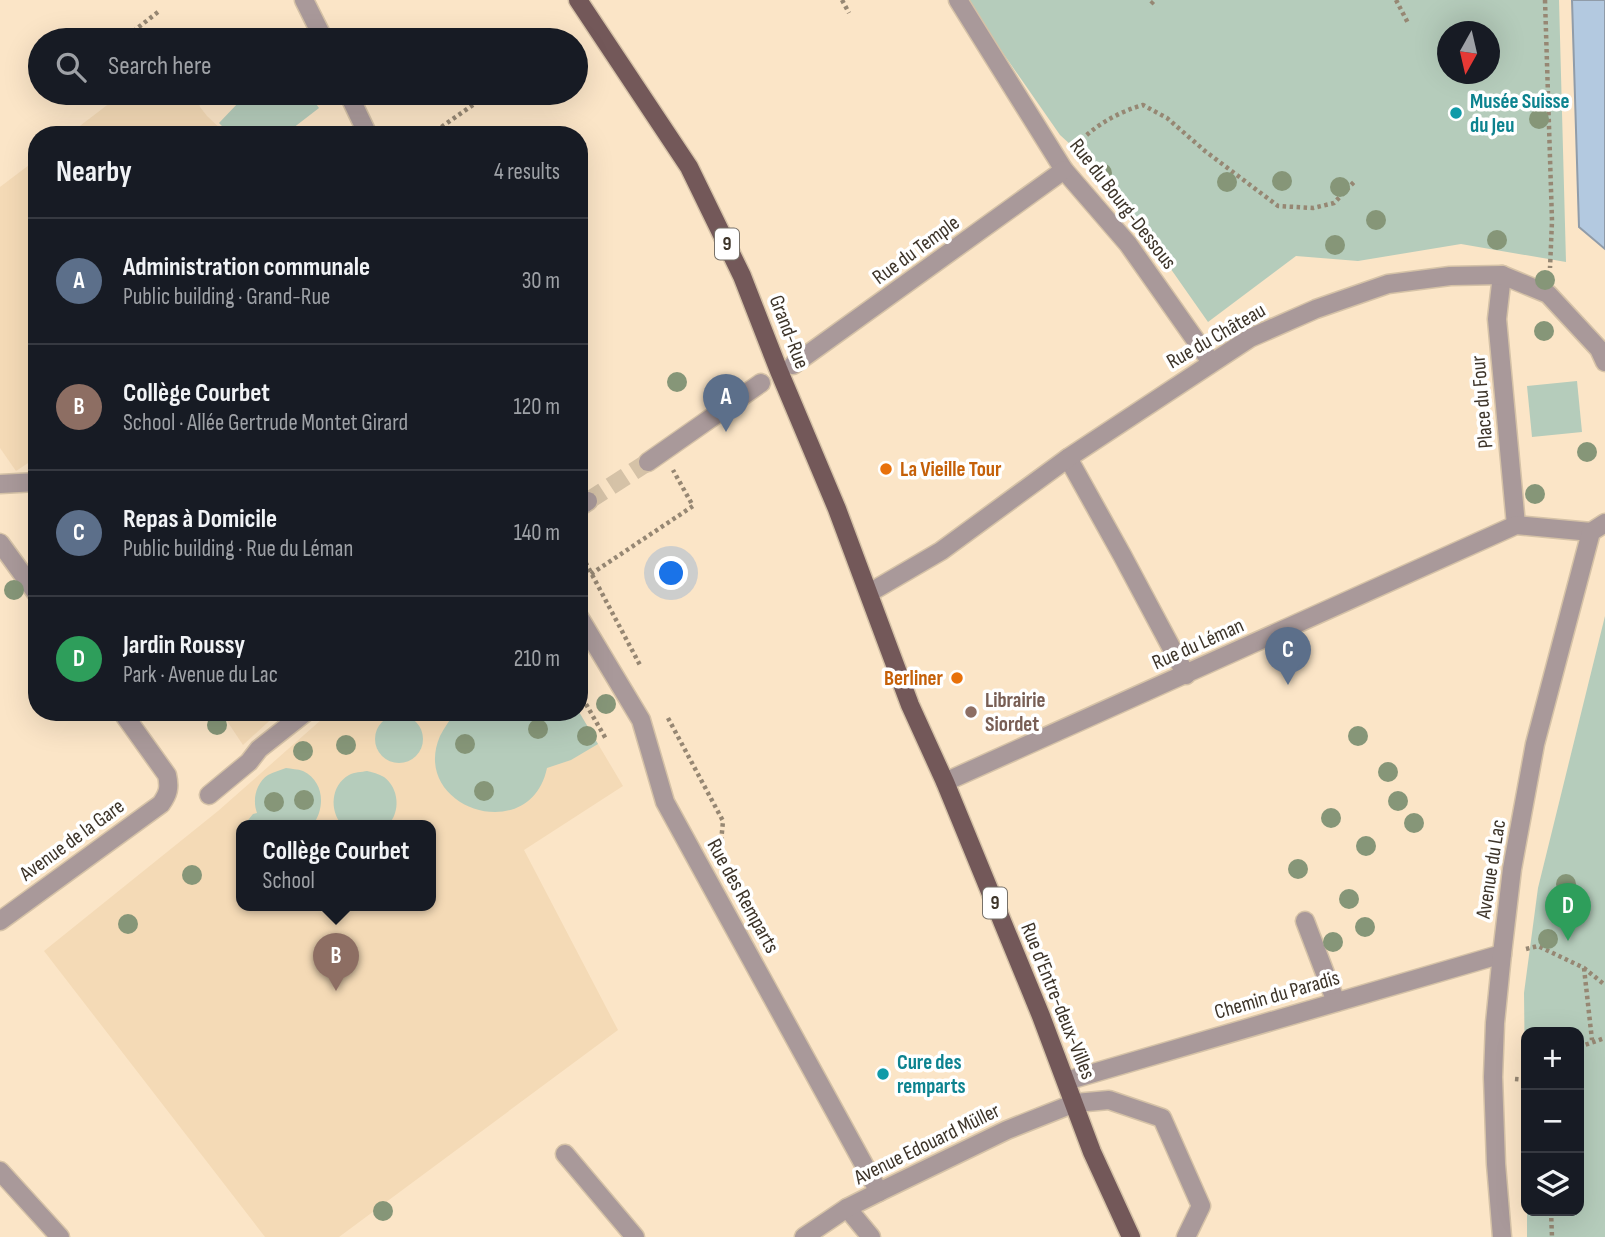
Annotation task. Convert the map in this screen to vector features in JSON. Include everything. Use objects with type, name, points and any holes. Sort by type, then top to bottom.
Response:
[{"type":"main road","name":"Grand-Rue","points":[[578,0],[689,167],[743,276],[869,593],[910,705]]},
{"type":"main road","name":"Rue d'Entre-deux-Villes","points":[[910,705],[945,782],[1066,1080],[1092,1152],[1131,1237]]},
{"type":"street","points":[[304,0],[318,28]]},
{"type":"street","name":"Rue du Bourg-Dessous","points":[[958,0],[1064,170],[1128,244],[1211,362]]},
{"type":"street","points":[[354,105],[364,126]]},
{"type":"street","name":"Rue du Temple","points":[[793,365],[1064,170]]},
{"type":"street","name":"Rue du Château","points":[[869,593],[941,551],[1068,458],[1250,338],[1316,309],[1388,284],[1450,276],[1502,275],[1548,294],[1599,349],[1605,362]]},
{"type":"street","name":"Place du Four","points":[[1502,275],[1497,318],[1516,525]]},
{"type":"street","points":[[655,457],[761,383]]},
{"type":"street","points":[[1068,458],[1186,675]]},
{"type":"street","points":[[0,484],[28,482]]},
{"type":"street","name":"Rue du Léman","points":[[945,782],[1516,525],[1598,528]]},
{"type":"street","name":"Avenue du Lac","points":[[1502,1237],[1493,1077],[1495,1023],[1512,869],[1535,744],[1598,528]]},
{"type":"street","points":[[0,543],[28,582]]},
{"type":"street","name":"Rue des Remparts","points":[[588,632],[640,720],[665,802],[879,1192]]},
{"type":"street","name":"Avenue de la Gare","points":[[0,921],[161,804],[168,794],[167,775],[128,721]]},
{"type":"street","points":[[209,795],[295,721]]},
{"type":"street","points":[[1305,921],[1336,1002]]},
{"type":"street","name":"Chemin du Paradis","points":[[1066,1080],[1502,954]]},
{"type":"street","name":"Avenue Edouard Müller","points":[[804,1237],[847,1208],[1007,1130],[1075,1103],[1110,1100],[1162,1118],[1201,1206],[1186,1237]]},
{"type":"street","points":[[565,1154],[635,1237]]},
{"type":"street","points":[[0,1171],[7,1188],[60,1237]]},
{"type":"street","points":[[847,1208],[871,1237]]},
{"type":"path","points":[[842,0],[849,13]]},
{"type":"path","points":[[1395,0],[1408,23]]},
{"type":"path","points":[[1545,0],[1552,221],[1548,294]]},
{"type":"path","points":[[137,28],[158,12]]},
{"type":"path","points":[[1071,139],[1080,141],[1105,121],[1143,104],[1167,118],[1205,151],[1278,206],[1313,208],[1334,204],[1354,182]]},
{"type":"path","points":[[443,126],[474,105]]},
{"type":"path","points":[[591,574],[693,506],[655,457]]},
{"type":"path","points":[[588,708],[606,739]]},
{"type":"path","points":[[1502,954],[1538,946],[1584,968],[1605,985]]},
{"type":"path","points":[[1584,968],[1592,1041]]},
{"type":"path","points":[[1584,1045],[1605,1038]]},
{"type":"path","points":[[1551,1216],[1552,1237]]},
{"type":"shaded area","points":[[107,105],[199,105],[218,126],[80,126]]},
{"type":"shaded area","points":[[28,166],[28,463],[16,471],[0,448],[0,187]]},
{"type":"shaded area","points":[[227,721],[269,721],[243,745]]},
{"type":"shaded area","points":[[320,721],[584,721],[623,786],[524,850],[618,1030],[339,1237],[265,1237],[44,951],[218,811]]},
{"type":"green space","points":[[966,0],[1559,0],[1566,262],[1461,244],[1358,261],[1296,256],[1208,322],[1126,205],[1113,192],[1115,190],[1080,141],[1071,145],[1060,135]]},
{"type":"green space","points":[[236,105],[317,105],[319,108],[296,126],[222,126],[219,123]]},
{"type":"green space","points":[[1577,381],[1582,432],[1532,437],[1527,386]]},
{"type":"green space","points":[[1605,616],[1605,1237],[1527,1237],[1527,1216],[1584,1216],[1584,1027],[1524,1027],[1524,993],[1538,888]]},
{"type":"green space","points":[[383,721],[415,721],[422,730],[422,748],[408,762],[390,762],[376,748],[376,730]]},
{"type":"green space","points":[[449,721],[584,721],[598,744],[571,760],[547,768],[536,793],[519,807],[498,812],[475,809],[456,799],[441,783],[435,761],[440,736]]},
{"type":"green space","points":[[286,768],[303,771],[310,776],[316,782],[321,796],[320,811],[316,820],[248,820],[257,813],[255,797],[258,787],[268,775]]},
{"type":"green space","points":[[356,773],[376,773],[393,787],[396,807],[392,820],[339,820],[334,805],[335,791],[343,779]]},
{"type":"water","points":[[1572,0],[1605,0],[1605,249],[1579,227]]},
{"type":"tunnel","points":[[588,501],[648,462]]},
{"type":"place","name":"Musée Suisse du Jeu","points":[[1456,113]]},
{"type":"place","name":"Administration communale","points":[[726,432]]},
{"type":"place","name":"La Vieille Tour","points":[[886,469]]},
{"type":"place","name":"Berliner","points":[[957,678]]},
{"type":"place","name":"Repas à Domicile","points":[[1288,685]]},
{"type":"place","name":"Librairie Siordet","points":[[971,712]]},
{"type":"place","name":"Jardin Roussy","points":[[1568,941]]},
{"type":"place","name":"Collège Courbet","points":[[336,991]]},
{"type":"place","name":"Cure des remparts","points":[[883,1074]]}]
